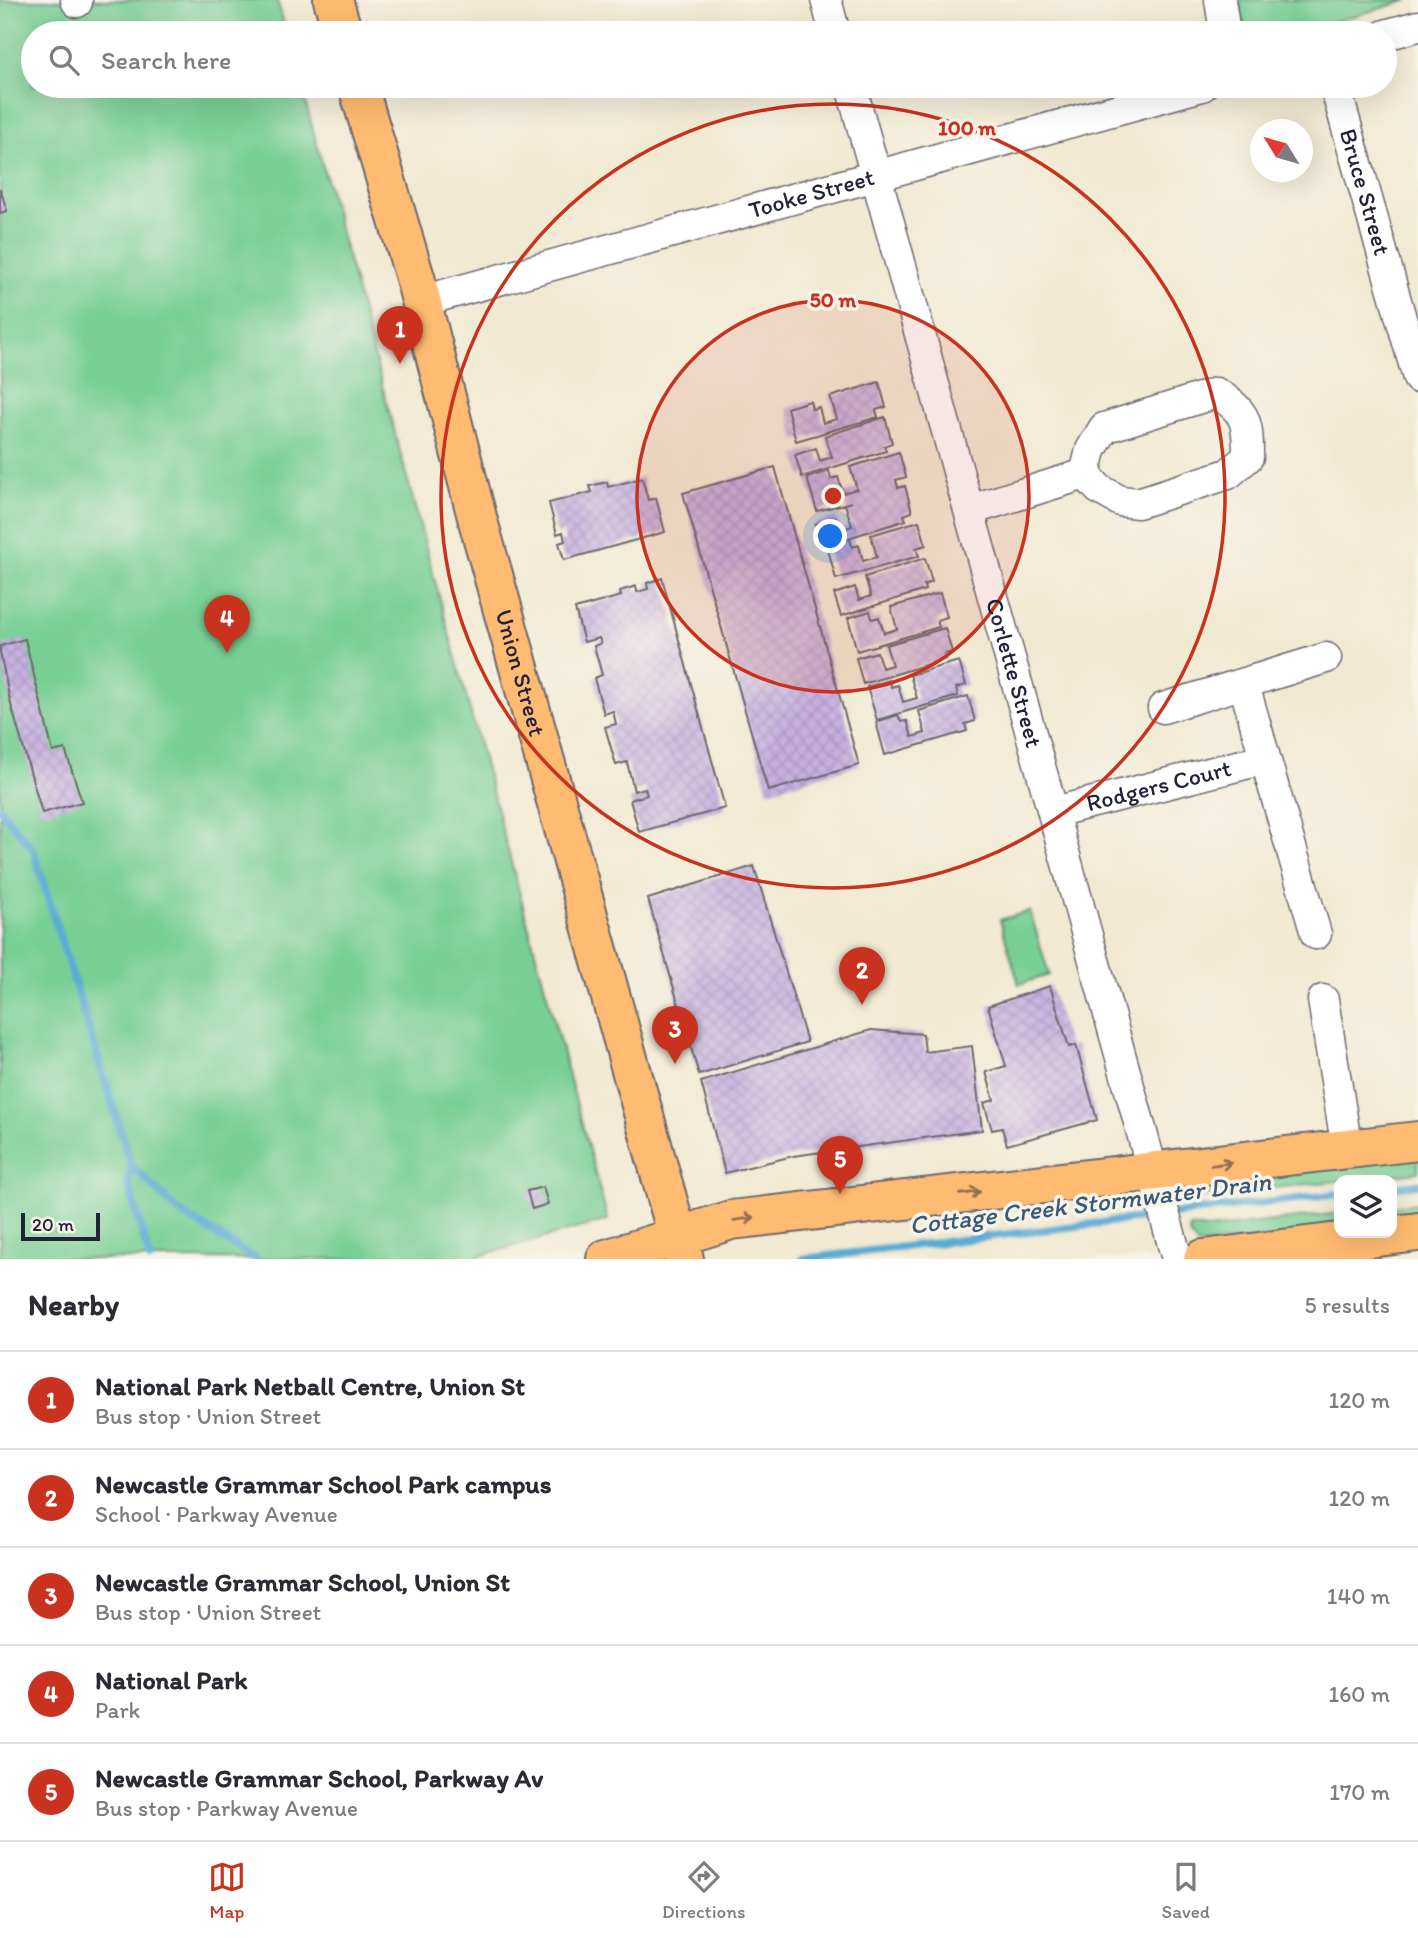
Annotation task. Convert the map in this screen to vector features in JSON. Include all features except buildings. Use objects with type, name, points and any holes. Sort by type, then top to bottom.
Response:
[{"type":"main road","points":[[333,0],[339,21]]},
{"type":"main road","name":"Union Street","points":[[362,98],[422,301],[478,521],[682,1251]]},
{"type":"main road","points":[[606,1259],[682,1251],[731,1220],[1418,1141]]},
{"type":"main road","points":[[1203,1259],[1418,1233]]},
{"type":"street","points":[[826,0],[832,21]]},
{"type":"street","points":[[1220,0],[1223,21]]},
{"type":"street","points":[[1397,32],[1418,26]]},
{"type":"street","name":"Corlette Street","points":[[854,98],[1177,1259]]},
{"type":"street","name":"Tooke Street","points":[[422,301],[1159,98]]},
{"type":"street","name":"Bruce Street","points":[[1338,98],[1418,378]]},
{"type":"street","points":[[1216,393],[1236,404],[1248,426],[1248,457],[1228,474],[1138,503],[1120,501],[1099,489],[1085,474],[1091,450],[1104,428],[1216,393]]},
{"type":"street","points":[[970,510],[1085,474]]},
{"type":"street","points":[[1163,708],[1326,658]]},
{"type":"street","name":"Rodgers Court","points":[[1244,685],[1316,934]]},
{"type":"street","name":"Rodgers Court","points":[[1054,812],[1265,759]]},
{"type":"street","points":[[1322,1000],[1347,1149]]},
{"type":"green space","points":[[0,0],[277,0],[283,21],[21,21],[21,98],[304,98],[608,1220],[468,1259],[0,1259]]},
{"type":"green space","points":[[1240,0],[1409,0],[1337,21],[1243,21]]},
{"type":"green space","points":[[1030,911],[1049,975],[1019,984],[1000,920]]},
{"type":"green space","points":[[1418,1153],[1418,1172],[1334,1175],[1334,1181],[1202,1196],[1191,1201],[1182,1198],[1190,1184]]},
{"type":"green space","points":[[1418,1203],[1418,1222],[1397,1224],[1397,1205]]},
{"type":"green space","points":[[1334,1214],[1334,1231],[1197,1245],[1189,1234],[1190,1227],[1208,1229]]},
{"type":"waterway","name":"Cottage Creek Stormwater Drain","points":[[0,809],[33,849],[131,1165],[178,1211],[256,1259]]},
{"type":"waterway","points":[[131,1165],[128,1183],[150,1259]]},
{"type":"waterway","name":"Cottage Creek Stormwater Drain","points":[[1397,1186],[1418,1184]]},
{"type":"waterway","name":"Cottage Creek Stormwater Drain","points":[[1172,1214],[1334,1195]]},
{"type":"waterway","name":"Cottage Creek Stormwater Drain","points":[[803,1259],[1159,1216]]},
{"type":"place","name":"National Park Netball Centre, Union St","points":[[400,364]]},
{"type":"place","name":"National Park","points":[[227,653]]},
{"type":"place","name":"Newcastle Grammar School Park campus","points":[[862,1005]]},
{"type":"place","name":"Newcastle Grammar School, Union St","points":[[675,1064]]},
{"type":"place","name":"Newcastle Grammar School, Parkway Av","points":[[840,1194]]}]
